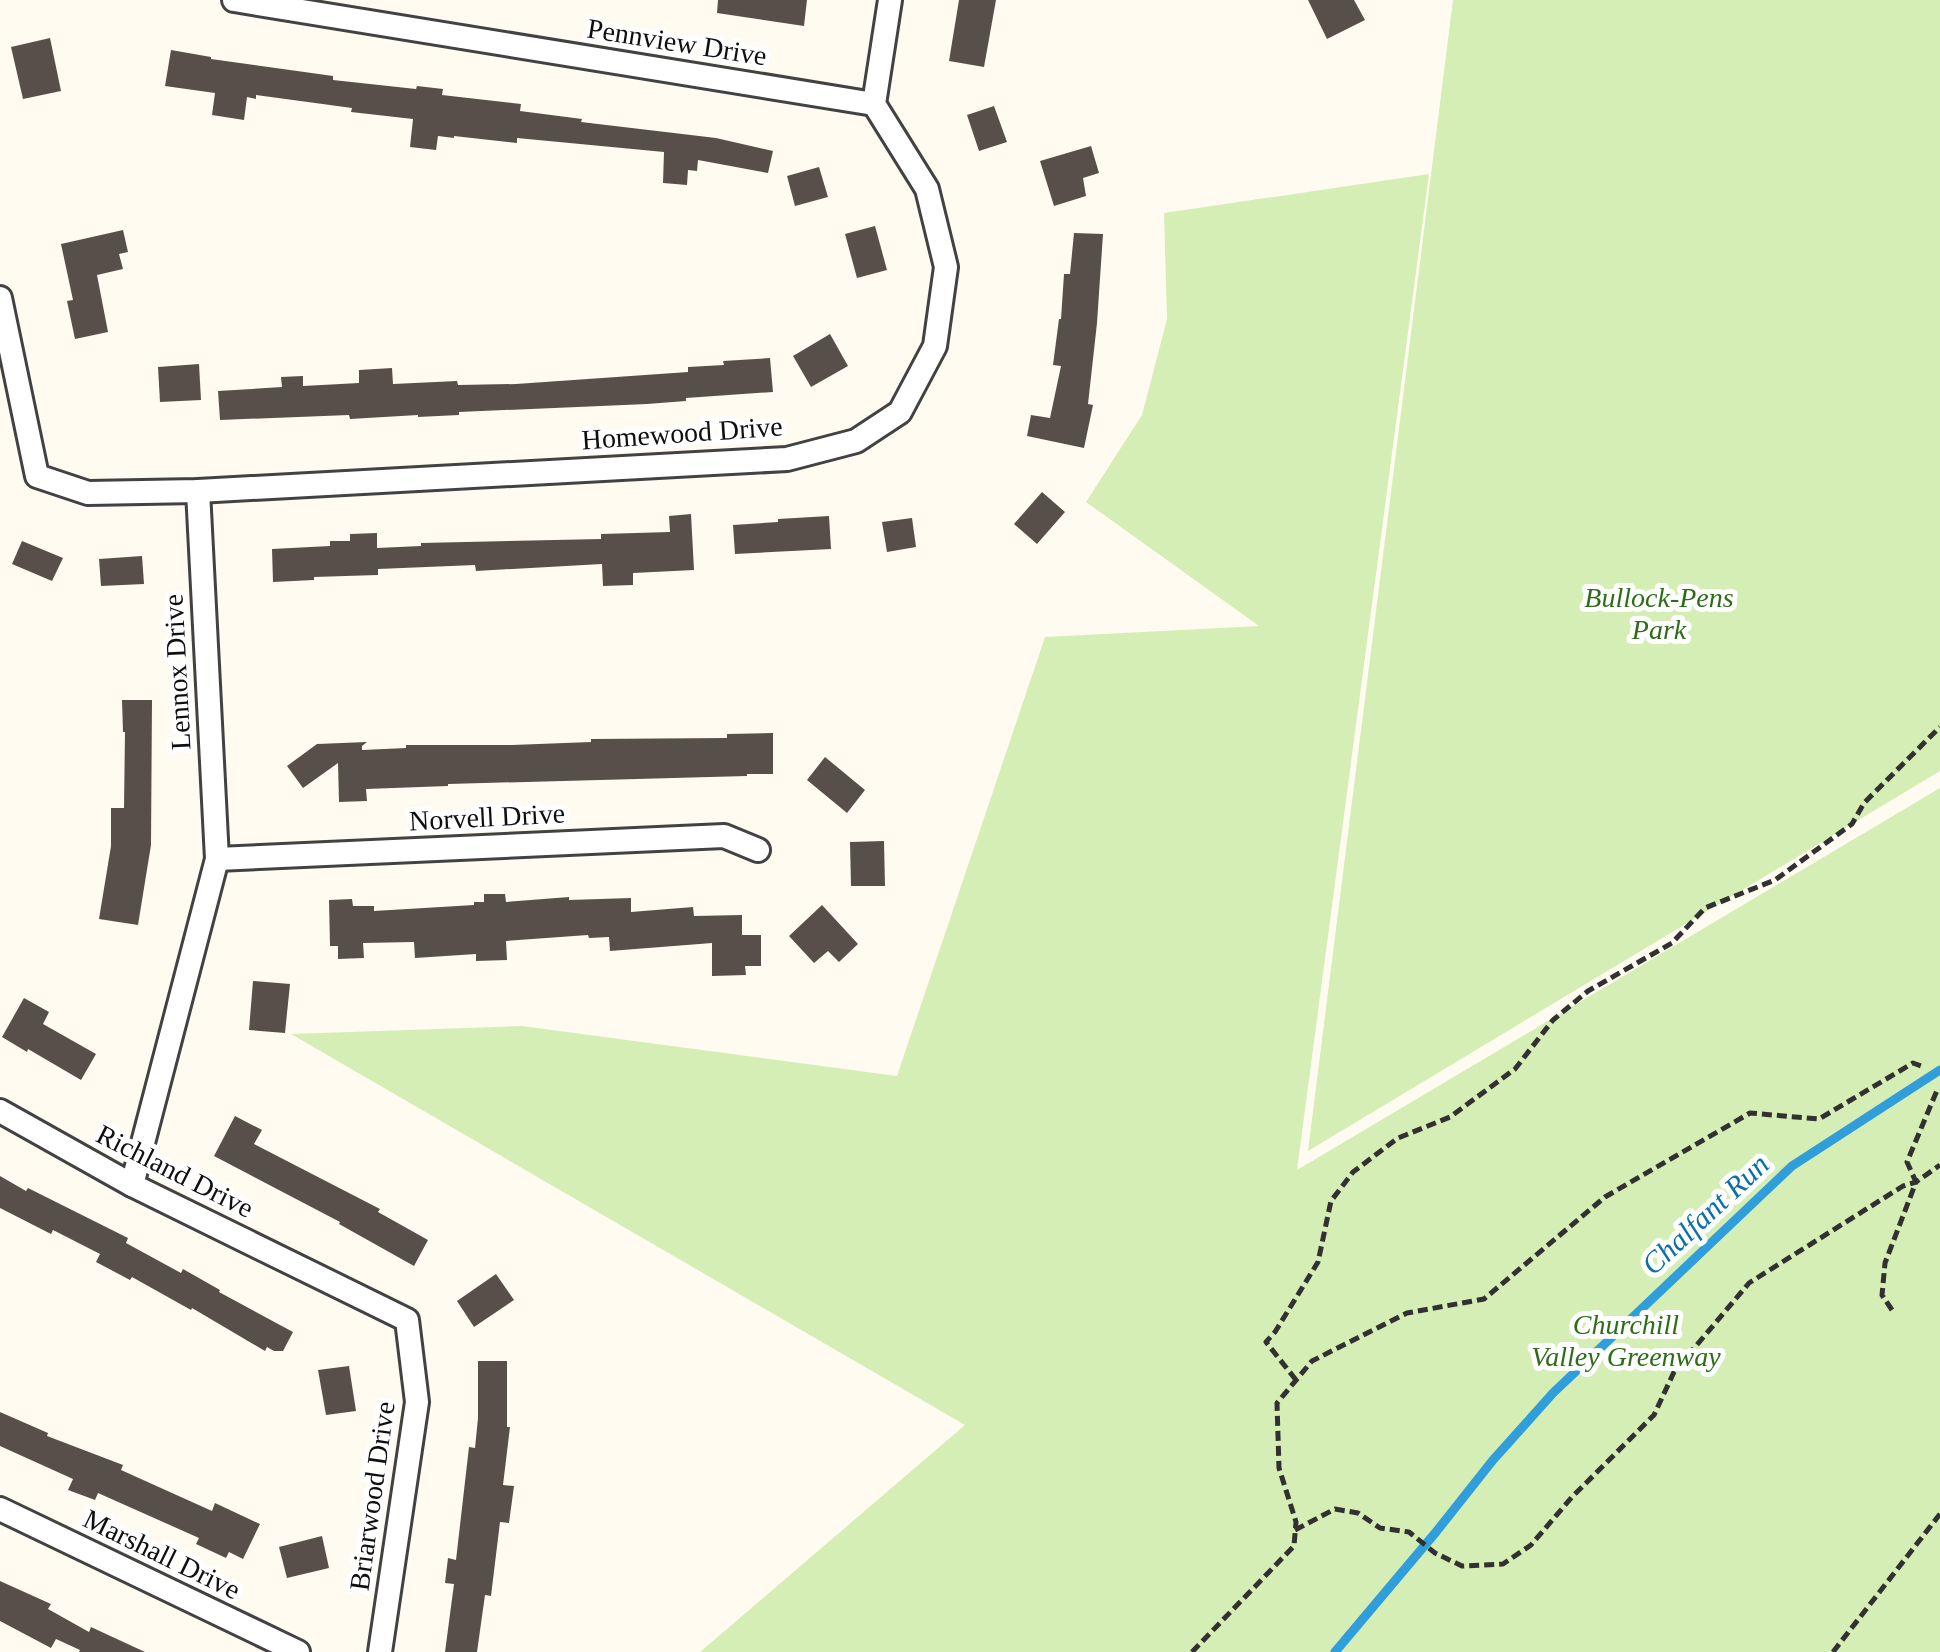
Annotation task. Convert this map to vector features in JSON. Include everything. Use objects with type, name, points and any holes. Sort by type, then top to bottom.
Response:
[{"type":"street","name":"Pennview Drive","points":[[234,0],[874,104]]},
{"type":"street","points":[[874,104],[890,0]]},
{"type":"street","name":"Homewood Drive","points":[[198,491],[787,459],[856,441],[900,412],[935,346],[946,268],[928,190],[874,104]]},
{"type":"street","points":[[0,298],[37,476],[88,493],[198,491]]},
{"type":"street","name":"Lennox Drive","points":[[132,1185],[216,859],[198,491]]},
{"type":"street","name":"Norvell Drive","points":[[216,859],[724,836],[758,850]]},
{"type":"street","name":"Richland Drive","points":[[0,1110],[132,1185],[324,1281]]},
{"type":"street","name":"Briarwood Drive","points":[[324,1281],[407,1320],[417,1402],[380,1652]]},
{"type":"street","name":"Marshall Drive","points":[[0,1510],[298,1652]]},
{"type":"path","points":[[1296,1380],[1266,1342],[1318,1262],[1331,1200],[1353,1172],[1398,1138],[1450,1117],[1515,1069],[1553,1020],[1588,991],[1672,944],[1706,908],[1775,880],[1852,824],[1864,803],[1940,727]]},
{"type":"path","points":[[1192,1652],[1294,1546],[1296,1522],[1279,1468],[1278,1403],[1312,1361],[1408,1313],[1484,1300],[1605,1197],[1750,1112],[1820,1119],[1913,1063],[1924,1067]]},
{"type":"path","points":[[1892,1310],[1882,1295],[1885,1263],[1916,1182],[1907,1162],[1938,1088]]},
{"type":"path","points":[[1295,1530],[1335,1509],[1358,1513],[1380,1528],[1410,1533],[1435,1554],[1462,1566],[1503,1564],[1532,1546],[1572,1496],[1654,1415],[1674,1372],[1749,1283],[1940,1166]]},
{"type":"path","points":[[1832,1652],[1940,1514]]},
{"type":"green space","name":"Bullock-Pens Park","points":[[1453,0],[1940,0],[1940,771],[1308,1151]]},
{"type":"green space","name":"Churchill Valley Greenway","points":[[1429,174],[1297,1170],[1940,788],[1940,1652],[700,1652],[965,1425],[291,1034],[522,1026],[897,1076],[1045,637],[1259,626],[1086,502],[1142,415],[1167,319],[1164,213]]},
{"type":"building","points":[[718,0],[807,0],[804,26],[717,13]]},
{"type":"building","points":[[959,0],[996,0],[984,67],[949,61]]},
{"type":"building","points":[[1308,0],[1354,0],[1365,20],[1327,39]]},
{"type":"building","points":[[50,38],[61,91],[23,99],[11,47]]},
{"type":"building","points":[[171,50],[333,76],[333,80],[443,89],[442,95],[521,104],[520,111],[716,138],[773,151],[768,173],[698,160],[697,171],[688,170],[687,185],[663,183],[664,152],[454,136],[438,136],[436,150],[410,147],[413,119],[256,95],[256,99],[247,97],[244,120],[212,115],[215,93],[165,86]]},
{"type":"building","points":[[994,106],[1007,142],[979,151],[967,115]]},
{"type":"building","points":[[1091,146],[1099,173],[1083,178],[1086,196],[1054,206],[1040,161]]},
{"type":"building","points":[[819,167],[828,197],[795,206],[787,176]]},
{"type":"building","points":[[875,226],[887,270],[857,278],[845,234]]},
{"type":"building","points":[[123,230],[128,252],[119,254],[123,269],[97,275],[108,332],[75,339],[67,301],[73,300],[61,244]]},
{"type":"building","points":[[1074,233],[1103,234],[1088,404],[1093,405],[1084,448],[1027,436],[1031,415],[1050,418],[1061,366],[1053,365],[1064,274],[1070,274]]},
{"type":"building","points":[[830,334],[848,366],[811,387],[793,356]]},
{"type":"building","points":[[770,358],[773,392],[459,415],[220,420],[218,391],[282,387],[281,377],[303,376],[303,386],[359,383],[359,370],[392,368],[393,384],[516,384],[688,372],[688,367],[724,365],[723,361]]},
{"type":"building","points":[[199,364],[201,400],[160,402],[158,367]]},
{"type":"building","points":[[1042,492],[1065,512],[1037,544],[1014,524]]},
{"type":"building","points":[[691,514],[694,570],[633,573],[633,585],[603,586],[602,564],[476,571],[475,565],[378,569],[378,575],[273,582],[272,549],[330,546],[330,541],[350,541],[350,534],[377,533],[377,548],[421,543],[601,539],[601,534],[670,532],[669,516]]},
{"type":"building","points":[[829,516],[831,549],[735,554],[733,525]]},
{"type":"building","points":[[912,518],[916,547],[887,552],[882,522]]},
{"type":"building","points":[[22,541],[63,558],[52,581],[12,564]]},
{"type":"building","points":[[142,556],[144,584],[101,586],[99,559]]},
{"type":"building","points":[[122,700],[152,700],[151,845],[138,925],[99,919],[111,846],[111,808],[124,808]]},
{"type":"building","points":[[773,733],[773,774],[747,776],[366,789],[367,801],[339,802],[338,763],[303,788],[287,766],[317,744],[367,742],[362,750],[406,745],[727,738],[727,734]]},
{"type":"building","points":[[825,757],[865,790],[847,813],[807,780]]},
{"type":"building","points":[[884,841],[885,886],[851,886],[850,842]]},
{"type":"building","points":[[484,894],[505,894],[506,902],[631,898],[631,912],[693,907],[694,916],[742,915],[742,935],[761,935],[761,966],[745,966],[746,975],[712,976],[712,943],[610,951],[609,937],[588,935],[506,941],[507,960],[476,961],[476,954],[415,958],[414,942],[363,943],[364,958],[338,959],[338,946],[330,946],[329,900],[352,899],[353,906],[374,906],[374,911],[474,905],[484,902]]},
{"type":"building","points":[[822,905],[858,944],[839,962],[828,951],[814,963],[789,936]]},
{"type":"building","points":[[253,981],[290,984],[285,1033],[249,1030]]},
{"type":"building","points":[[24,998],[49,1012],[43,1024],[96,1054],[81,1080],[2,1037]]},
{"type":"building","points":[[235,1116],[262,1130],[254,1144],[380,1209],[378,1212],[428,1240],[414,1266],[214,1156]]},
{"type":"building","points":[[0,1176],[128,1238],[126,1243],[181,1273],[183,1269],[293,1332],[283,1351],[267,1347],[265,1351],[192,1308],[96,1262],[100,1254],[0,1208]]},
{"type":"building","points":[[496,1274],[514,1300],[474,1327],[457,1301]]},
{"type":"building","points":[[478,1361],[507,1361],[510,1427],[503,1485],[514,1486],[509,1523],[500,1522],[491,1596],[485,1595],[477,1652],[445,1652],[454,1584],[445,1583],[448,1558],[456,1560],[469,1447],[475,1448]]},
{"type":"building","points":[[349,1366],[356,1411],[326,1415],[318,1370]]},
{"type":"building","points":[[0,1412],[48,1433],[47,1436],[123,1465],[121,1470],[212,1511],[215,1503],[260,1524],[243,1559],[229,1552],[226,1558],[196,1544],[199,1538],[98,1493],[95,1500],[68,1490],[73,1479],[0,1446]]},
{"type":"building","points":[[322,1536],[329,1568],[287,1578],[279,1547]]},
{"type":"building","points":[[0,1581],[51,1604],[48,1609],[89,1632],[91,1627],[145,1652],[79,1652],[56,1639],[51,1648],[0,1621]]},
{"type":"waterway","name":"Chalfant Run","points":[[1335,1652],[1553,1393],[1792,1166],[1940,1070]]}]
